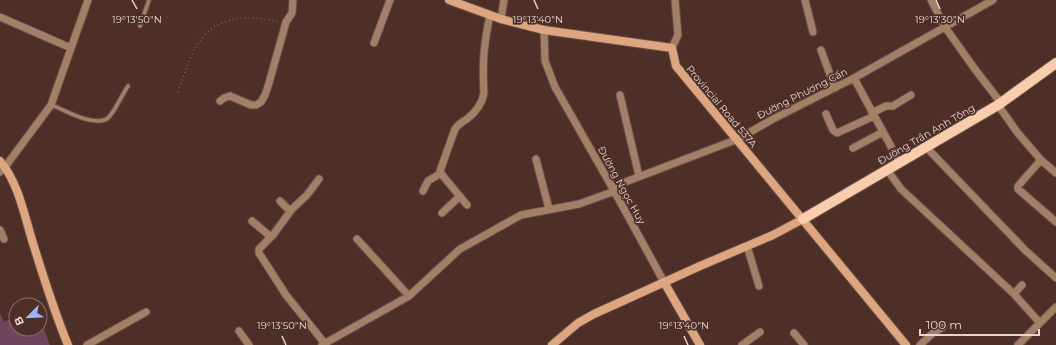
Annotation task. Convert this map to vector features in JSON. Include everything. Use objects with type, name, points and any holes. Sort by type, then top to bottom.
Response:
[{"type":"main road","points":[[449,0],[501,19],[544,30],[672,48]]},
{"type":"main road","name":"Provincial Road 537A","points":[[672,48],[676,66],[738,139],[904,344]]},
{"type":"main road","name":"Đường Trần Anh Tông","points":[[803,219],[888,171],[1000,104],[1056,63]]},
{"type":"main road","points":[[2,167],[16,190],[53,309],[68,345]]},
{"type":"main road","points":[[556,344],[578,323],[594,314],[773,235],[803,219]]},
{"type":"main road","name":"Đường Ngọc Huy","points":[[664,282],[700,345]]},
{"type":"street","points":[[2,167],[51,105],[88,0]]},
{"type":"street","points":[[220,101],[230,96],[256,106],[261,102],[269,83],[286,22],[292,13],[293,0]]},
{"type":"street","points":[[374,43],[390,0]]},
{"type":"street","points":[[501,19],[504,0]]},
{"type":"street","points":[[672,48],[678,35],[675,0]]},
{"type":"street","points":[[805,0],[813,32]]},
{"type":"street","points":[[930,0],[945,27],[1000,104],[1017,132],[1041,160],[1056,173]]},
{"type":"street","name":"Đường Phương Cấn","points":[[324,345],[410,296],[460,249],[520,215],[579,204],[614,189],[639,176],[738,139],[773,119],[854,78],[989,1]]},
{"type":"street","points":[[467,205],[440,171],[455,129],[459,124],[474,113],[483,97],[484,43],[490,15]]},
{"type":"street","points":[[0,17],[71,48]]},
{"type":"street","name":"Đường Ngọc Huy","points":[[544,30],[545,61],[555,87],[614,189],[664,282]]},
{"type":"street","points":[[821,50],[835,88]]},
{"type":"street","points":[[854,78],[900,163]]},
{"type":"street","points":[[620,95],[639,176]]},
{"type":"street","points":[[826,114],[833,130],[837,133],[873,115],[886,106],[893,106],[911,95]]},
{"type":"street","points":[[853,148],[883,132]]},
{"type":"street","points":[[927,148],[1026,252],[1056,278]]},
{"type":"street","points":[[536,159],[549,209]]},
{"type":"street","points":[[1041,160],[1018,186],[1018,189],[1056,222]]},
{"type":"street","points":[[888,171],[907,195],[1014,294],[1040,323]]},
{"type":"street","points":[[422,191],[428,181],[441,173]]},
{"type":"street","points":[[319,179],[307,195],[290,211],[271,237],[259,250],[259,252],[286,295],[324,345]]},
{"type":"street","points":[[442,213],[460,196]]},
{"type":"street","points":[[280,201],[290,211]]},
{"type":"street","points":[[252,221],[271,237]]},
{"type":"street","points":[[0,230],[4,239]]},
{"type":"street","points":[[357,239],[410,296]]},
{"type":"street","points":[[747,246],[759,286]]},
{"type":"street","points":[[1014,294],[1022,285]]},
{"type":"street","points":[[1018,345],[1056,307]]},
{"type":"street","points":[[88,345],[146,312]]},
{"type":"street","points":[[920,345],[933,332],[943,327]]},
{"type":"street","points":[[239,331],[249,345]]},
{"type":"street","points":[[742,345],[760,332]]},
{"type":"street","points":[[794,333],[804,345]]},
{"type":"lane","points":[[140,26],[149,0]]},
{"type":"lane","points":[[51,105],[86,120],[101,120],[107,118],[111,113],[128,86]]},
{"type":"path","points":[[178,92],[194,49],[205,34],[215,26],[228,21],[244,18],[286,22]]},
{"type":"shaded area","points":[[0,313],[4,322],[8,320],[8,337],[47,337],[50,345],[0,345]]}]
